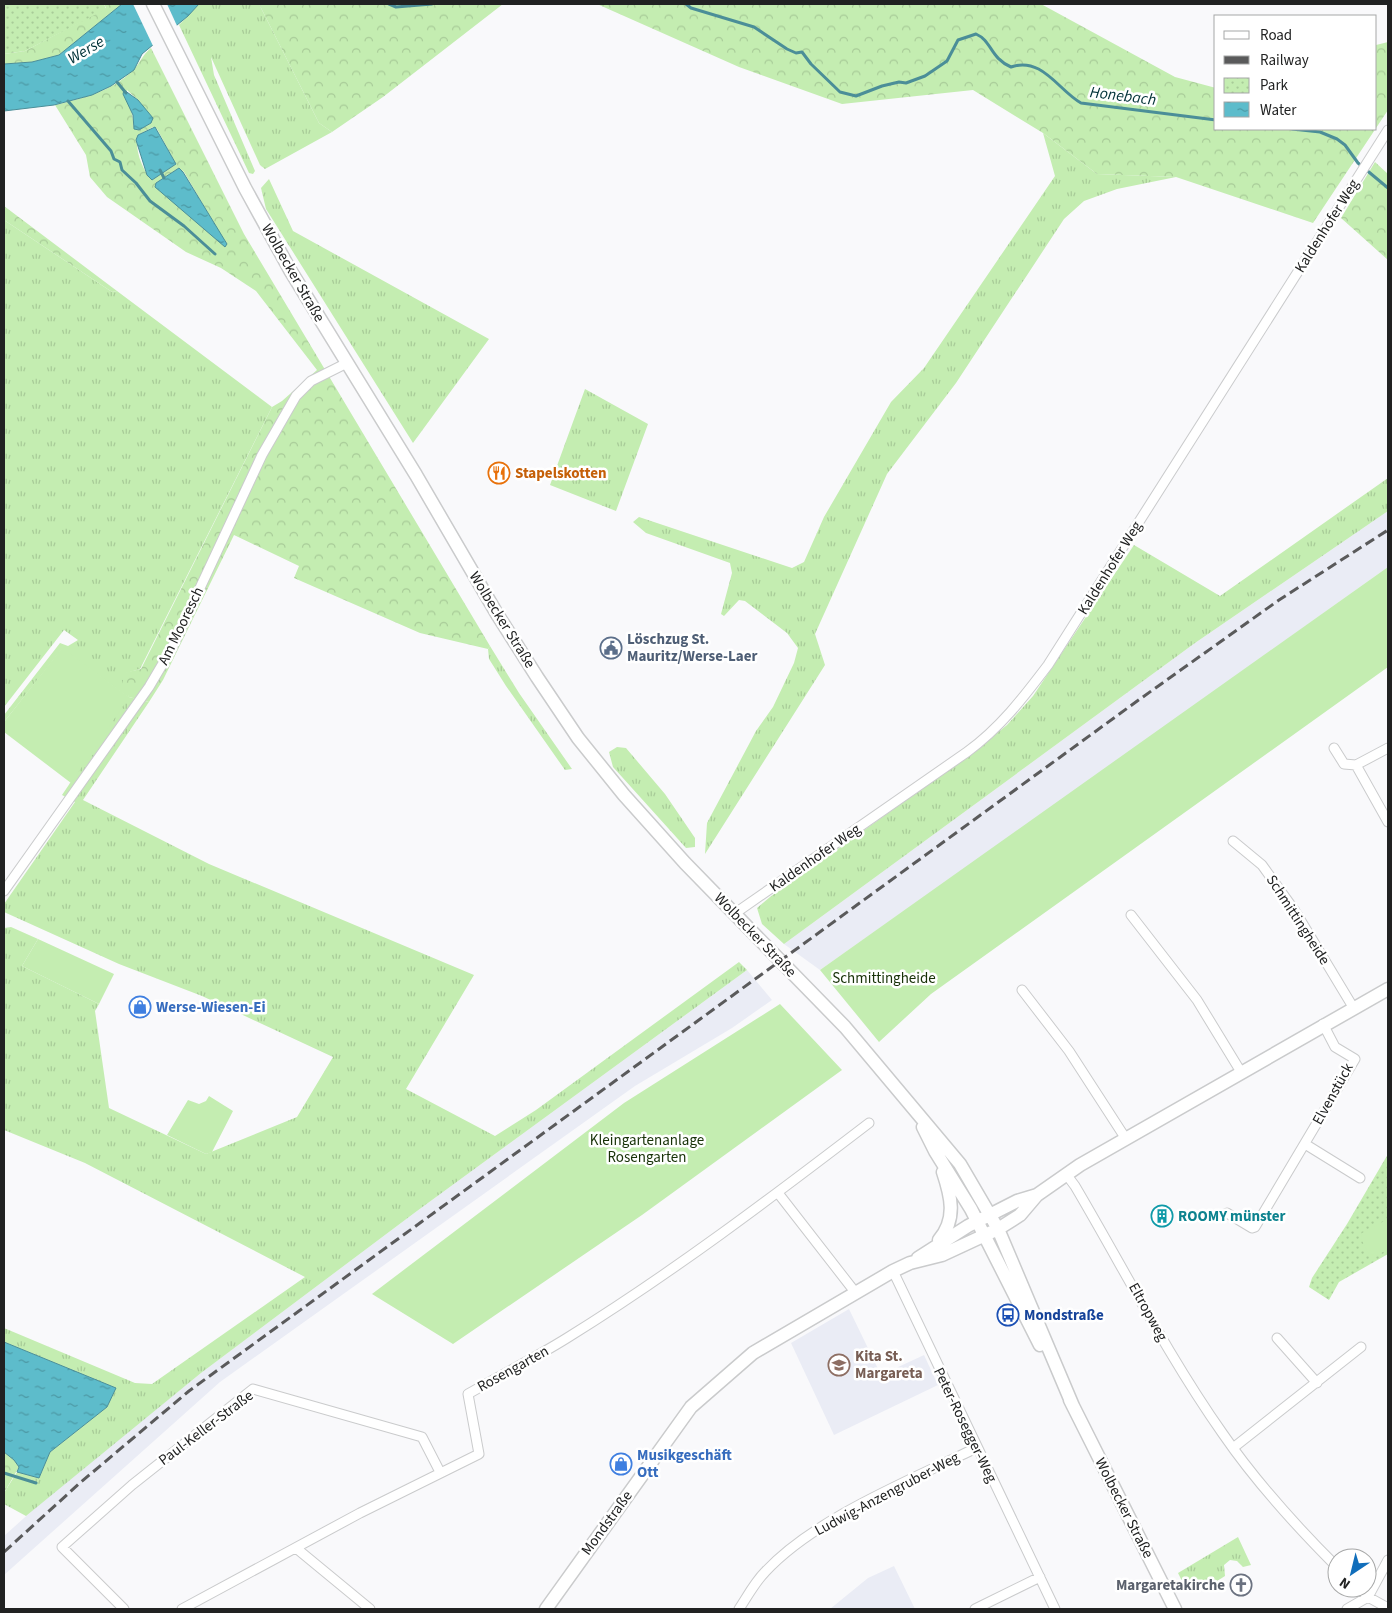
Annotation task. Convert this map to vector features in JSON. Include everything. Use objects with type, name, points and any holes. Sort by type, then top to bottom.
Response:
[{"type":"main road","name":"Wolbecker Straße","points":[[153,4],[272,237],[416,475],[497,614],[578,738],[624,795],[734,914],[845,1027],[960,1164],[998,1230],[1073,1406]]},
{"type":"main road","points":[[985,1235],[998,1230],[1020,1215],[1037,1196],[1066,1174],[1388,988]]},
{"type":"main road","name":"Wolbecker Straße","points":[[915,1109],[935,1151],[985,1235],[1019,1306],[1073,1406],[1176,1609]]},
{"type":"main road","points":[[935,1151],[947,1185],[952,1209],[947,1229],[935,1246]]},
{"type":"main road","points":[[990,1216],[1017,1201],[1037,1196]]},
{"type":"main road","name":"Mondstraße","points":[[546,1609],[691,1407],[753,1352],[990,1216]]},
{"type":"main road","name":"Mondstraße","points":[[910,1263],[942,1255],[985,1235]]},
{"type":"street","name":"Kaldenhofer Weg","points":[[734,914],[974,747],[1016,708],[1048,665],[1388,130]]},
{"type":"street","name":"Am Mooresch","points":[[4,891],[149,687],[172,648],[262,455],[296,396],[311,381],[347,363]]},
{"type":"street","points":[[1334,748],[1344,764],[1356,765],[1388,748]]},
{"type":"street","points":[[1356,765],[1388,822]]},
{"type":"street","name":"Schmittingheide","points":[[1233,841],[1262,865],[1296,911],[1353,1007]]},
{"type":"street","points":[[1131,915],[1197,1000],[1241,1072]]},
{"type":"street","points":[[1022,990],[1074,1058],[1126,1139]]},
{"type":"street","name":"Elvenstück","points":[[1227,1213],[1252,1228],[1254,1227],[1355,1059],[1335,1047],[1323,1024]]},
{"type":"street","name":"Rosengarten","points":[[182,1609],[440,1472],[478,1454],[468,1394],[567,1338],[675,1266],[778,1193],[869,1123]]},
{"type":"street","points":[[1305,1144],[1360,1178]]},
{"type":"street","name":"Eltropweg","points":[[1066,1174],[1076,1186],[1184,1375],[1233,1448],[1282,1509],[1327,1556]]},
{"type":"street","points":[[778,1193],[855,1292]]},
{"type":"street","name":"Peter-Rosegger-Weg","points":[[893,1271],[976,1448],[1055,1609]]},
{"type":"street","points":[[1277,1338],[1317,1383]]},
{"type":"street","points":[[1233,1448],[1361,1347]]},
{"type":"street","name":"Paul-Keller-Straße","points":[[124,1609],[62,1547],[132,1485],[253,1389],[422,1437],[440,1472]]},
{"type":"street","name":"Ludwig-Anzengruber-Weg","points":[[739,1609],[765,1572],[802,1539],[845,1513],[976,1448]]},
{"type":"street","points":[[296,1548],[370,1609]]},
{"type":"street","points":[[1377,1580],[1388,1560]]},
{"type":"street","points":[[975,1609],[1040,1576]]},
{"type":"street","points":[[1348,1609],[1366,1598]]},
{"type":"street","points":[[1370,1598],[1388,1608]]},
{"type":"shaded area","points":[[1388,511],[1388,567],[820,970],[784,944],[1195,643]]},
{"type":"shaded area","points":[[747,970],[772,1000],[732,1028],[635,1086],[220,1382],[4,1575],[4,1536],[53,1492],[201,1373],[417,1211]]},
{"type":"shaded area","name":"Kita St. Margareta","points":[[849,1309],[881,1375],[924,1355],[938,1385],[834,1435],[791,1343]]},
{"type":"shaded area","points":[[894,1566],[915,1609],[830,1609],[868,1578]]},
{"type":"green space","points":[[4,4],[104,4],[106,9],[25,51],[4,54]]},
{"type":"green space","points":[[104,4],[122,4],[59,55],[32,62],[4,64],[4,54],[25,51],[106,8]]},
{"type":"green space","points":[[199,4],[259,4],[319,123],[332,132],[265,169],[260,165],[211,57],[214,75],[255,171],[253,174],[249,173],[179,25]]},
{"type":"green space","points":[[259,4],[503,4],[383,97],[332,132],[319,123]]},
{"type":"green space","points":[[597,4],[1041,4],[1175,77],[1214,87],[1214,130],[1374,130],[1313,223],[1176,177],[1097,174],[1043,133],[973,90],[842,104],[739,67]]},
{"type":"green space","points":[[1388,42],[1388,110],[1377,126],[1377,45]]},
{"type":"green space","points":[[151,48],[244,234],[490,646],[488,649],[420,633],[294,578],[299,566],[234,535],[163,680],[149,702],[129,697],[123,687],[123,673],[141,669],[272,407],[282,401],[317,370],[256,291],[221,268],[186,252],[107,197],[90,177],[86,155],[55,105],[96,93],[115,84],[135,68]],"holes":[[[127,90],[138,100],[151,123],[139,130],[133,126],[133,116],[127,99]],[[153,127],[157,129],[176,164],[152,180],[145,171],[140,159],[137,146],[138,135]],[[179,168],[184,172],[226,244],[156,183]]]},
{"type":"green space","points":[[1043,133],[1097,174],[1176,177],[1117,189],[1084,201],[1064,219],[956,383],[887,474],[815,634],[825,665],[705,854],[707,823],[756,731],[773,707],[794,663],[798,648],[787,633],[745,601],[739,600],[724,616],[721,614],[732,573],[730,563],[646,533],[633,522],[639,517],[792,568],[804,562],[824,517],[891,402],[924,368],[1055,176]]},
{"type":"green space","points":[[1375,162],[1388,174],[1388,260],[1341,218]]},
{"type":"green space","points":[[269,179],[293,231],[489,339],[413,443],[266,209],[261,188]]},
{"type":"green space","points":[[4,206],[117,291],[112,292],[4,220]]},
{"type":"green space","points":[[4,220],[112,292],[117,291],[272,407],[140,669],[123,674],[129,697],[149,702],[83,800],[209,864],[474,975],[406,1089],[495,1136],[536,1110],[739,962],[747,970],[417,1211],[201,1373],[26,1516],[4,1504],[4,1493],[17,1472],[39,1478],[50,1452],[107,1407],[115,1388],[4,1342],[4,1328],[135,1383],[152,1384],[305,1277],[85,1163],[4,1130],[4,928],[11,927],[38,939],[22,966],[99,1004],[95,1011],[109,1108],[206,1154],[297,1117],[333,1057],[202,996],[119,964],[4,912],[4,904],[75,802],[62,795],[128,697],[62,649],[4,722],[4,715],[60,643],[68,646],[78,640],[64,630],[4,707]]},
{"type":"green space","points":[[585,389],[648,424],[616,511],[550,485]]},
{"type":"green space","points":[[1388,478],[1388,511],[1195,643],[784,944],[762,924],[757,908],[770,897],[974,752],[1007,725],[1033,696],[1134,545],[1220,596]]},
{"type":"green space","name":"Schmittingheide","points":[[1388,567],[1388,667],[931,994],[879,1042],[820,970]]},
{"type":"green space","points":[[490,646],[519,693],[572,769],[565,770],[506,686],[489,659],[488,649]]},
{"type":"green space","points":[[62,648],[129,697],[71,783],[4,732],[4,722]]},
{"type":"green space","points":[[617,747],[626,748],[665,794],[695,838],[695,847],[686,848],[613,767],[609,752]]},
{"type":"green space","points":[[38,939],[114,974],[99,1004],[22,966]]},
{"type":"green space","name":"Kleingartenanlage Rosengarten","points":[[780,1004],[842,1070],[642,1215],[453,1344],[372,1294],[624,1103]]},
{"type":"green space","points":[[209,1096],[233,1111],[212,1152],[206,1154],[167,1135],[188,1100],[199,1104],[206,1101]]},
{"type":"green space","points":[[1388,1154],[1388,1254],[1339,1282],[1329,1300],[1309,1287],[1312,1278],[1347,1224]]},
{"type":"green space","points":[[1388,1219],[1388,1249],[1376,1256],[1369,1254],[1361,1239],[1362,1233]]},
{"type":"green space","points":[[4,1452],[19,1467],[4,1493]]},
{"type":"green space","points":[[1238,1537],[1251,1565],[1243,1567],[1237,1561],[1230,1560],[1224,1565],[1225,1576],[1214,1583],[1215,1587],[1207,1592],[1205,1590],[1208,1588],[1205,1580],[1186,1589],[1178,1573]]},
{"type":"water","name":"Werse","points":[[122,4],[199,4],[188,16],[142,54],[134,70],[111,86],[92,95],[54,105],[4,111],[4,64],[32,62],[59,55]]},
{"type":"water","points":[[124,90],[138,100],[153,118],[151,123],[139,130],[134,129],[133,115],[123,94]]},
{"type":"water","points":[[155,127],[176,164],[152,180],[147,175],[136,140],[138,135]]},
{"type":"water","points":[[179,168],[227,244],[225,247],[155,187],[156,183]]},
{"type":"water","points":[[4,1342],[116,1388],[107,1407],[50,1452],[39,1478],[17,1472],[19,1467],[4,1452]]},
{"type":"pier","points":[[133,4],[167,4],[178,28],[154,48]]},
{"type":"waterway","name":"Honebach","points":[[389,4],[396,7],[432,4]]},
{"type":"waterway","name":"Honebach","points":[[686,4],[691,8],[754,27],[787,49],[796,53],[802,52],[811,64],[840,92],[856,96],[882,86],[899,82],[906,83],[925,76],[947,61],[958,40],[976,34],[985,41],[1004,63],[1011,67],[1022,65],[1032,66],[1041,70],[1081,103],[1214,120]]},
{"type":"waterway","points":[[117,82],[126,93]]},
{"type":"waterway","points":[[68,101],[111,151],[114,159],[120,162],[122,170],[136,183],[150,201],[184,226],[215,254]]},
{"type":"waterway","name":"Honebach","points":[[1301,130],[1320,132],[1337,139],[1345,145],[1358,163],[1388,188]]},
{"type":"waterway","points":[[160,170],[164,178]]},
{"type":"waterway","points":[[4,1473],[36,1483]]},
{"type":"railway","points":[[4,1552],[81,1482],[189,1391],[1140,699],[1279,600],[1388,530]]},
{"type":"place","name":"Stapelskotten","points":[[499,473]]},
{"type":"place","name":"Löschzug St. Mauritz/Werse-Laer","points":[[611,648]]},
{"type":"place","name":"Werse-Wiesen-Ei","points":[[140,1007]]},
{"type":"place","name":"ROOMY münster","points":[[1162,1216]]},
{"type":"place","name":"Mondstraße","points":[[1008,1315]]},
{"type":"place","name":"Kita St. Margareta","points":[[839,1365]]},
{"type":"place","name":"Musikgeschäft Ott","points":[[621,1464]]},
{"type":"place","name":"Margaretakirche","points":[[1241,1585]]}]
